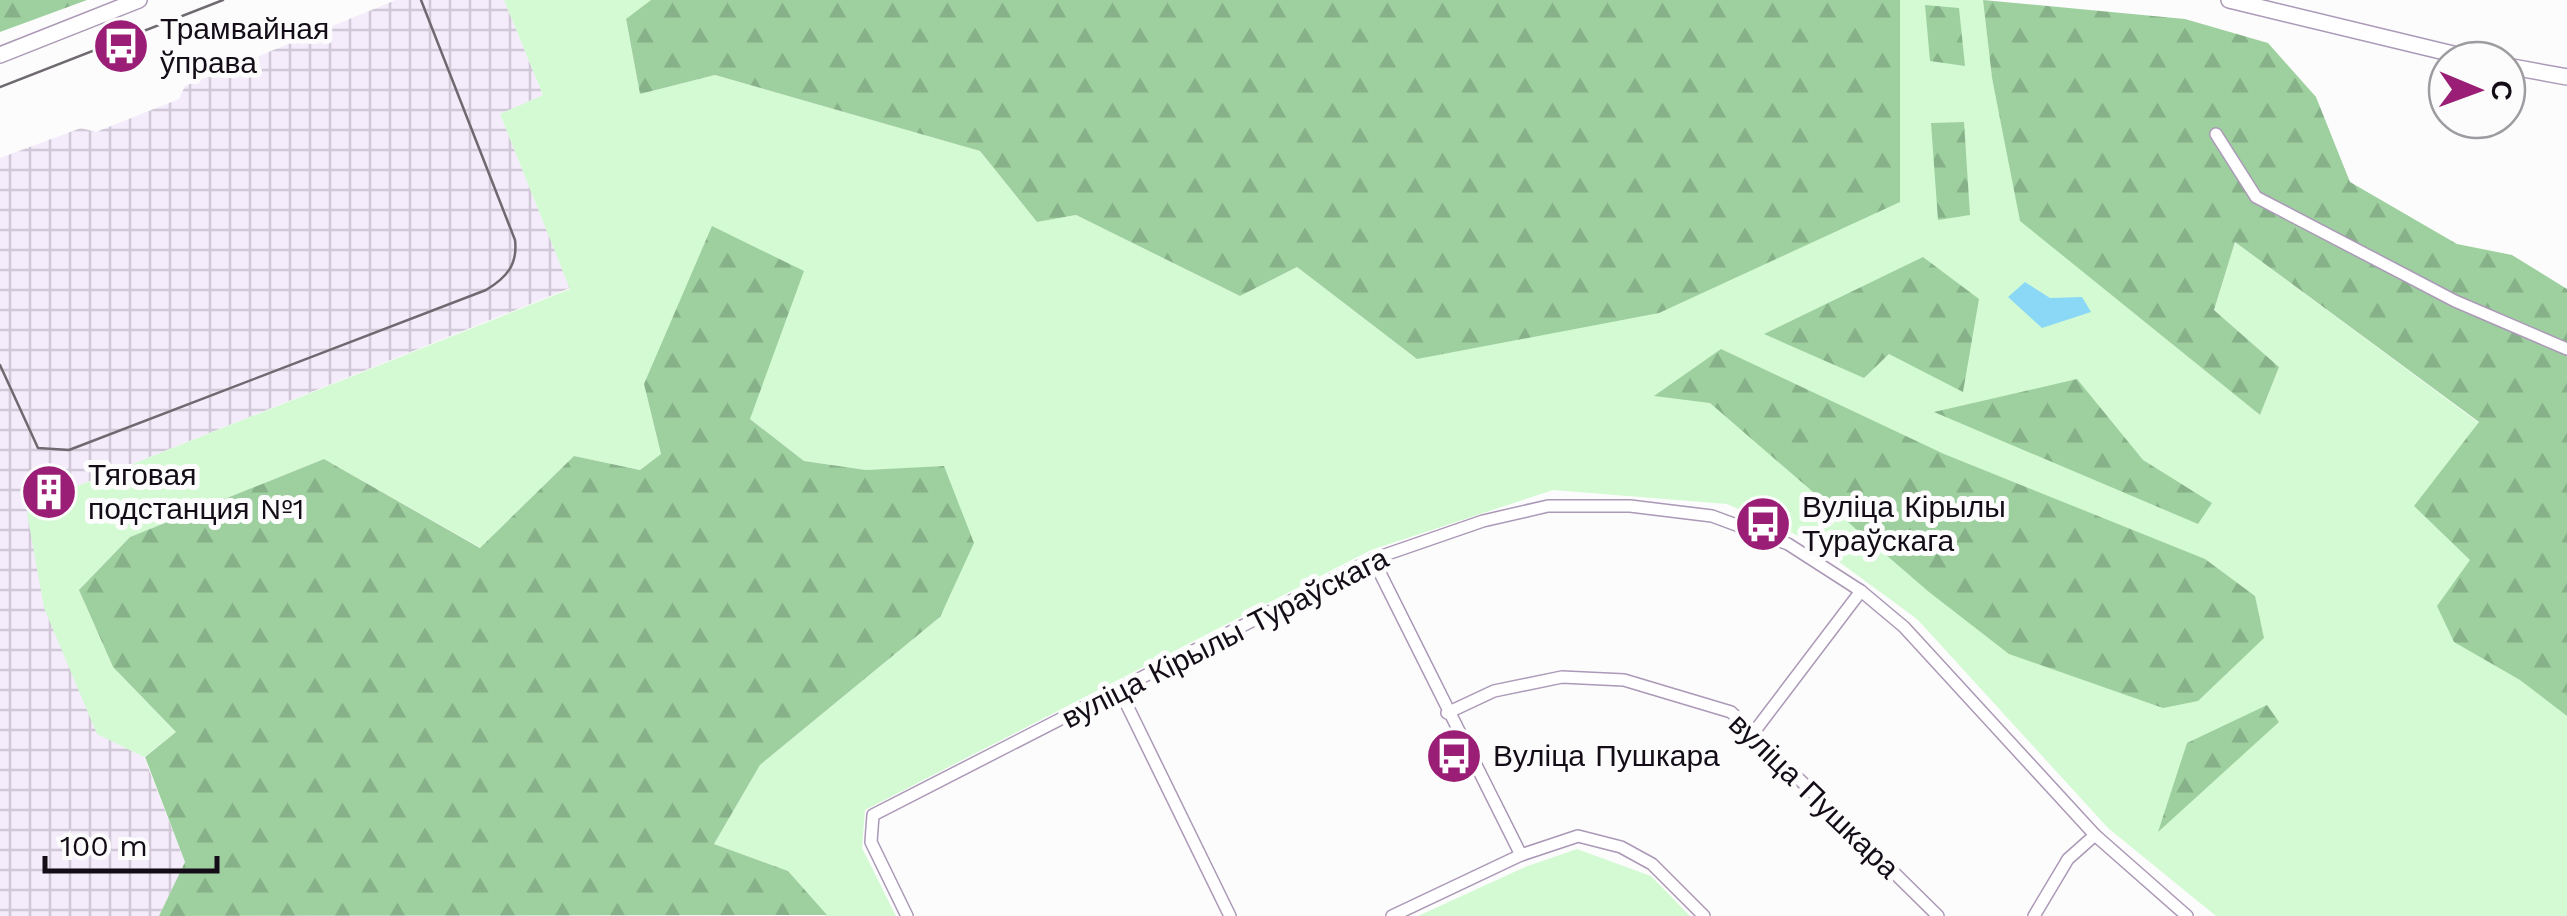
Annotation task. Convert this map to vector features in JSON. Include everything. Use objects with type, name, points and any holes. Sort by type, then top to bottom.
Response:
[{"type":"main road","points":[[0,54],[139,0]]},
{"type":"main road","points":[[2229,0],[2291,7],[2427,46]]},
{"type":"main road","points":[[2527,70],[2567,77]]},
{"type":"street","points":[[2216,134],[2256,197],[2455,302],[2567,349]]},
{"type":"street","name":"вуліца Кірылы Тураўскага","points":[[908,916],[872,842],[873,816],[1373,559],[1483,521],[1548,506],[1630,506],[1712,516],[1788,544],[1862,591],[1904,627],[2095,835],[2187,916]]},
{"type":"street","points":[[1373,559],[1521,855]]},
{"type":"street","points":[[1754,732],[1862,591]]},
{"type":"street","name":"вуліца Пушкара","points":[[1447,713],[1494,691],[1562,677],[1624,680],[1731,712],[1938,916]]},
{"type":"street","points":[[1120,691],[1230,916]]},
{"type":"street","points":[[2034,916],[2068,858],[2095,835]]},
{"type":"street","points":[[1392,916],[1521,855],[1578,836],[1620,847],[1652,864],[1704,916]]},
{"type":"shaded area","points":[[396,0],[504,0],[543,95],[500,114],[570,288],[75,487],[97,733],[144,757],[185,862],[159,916],[0,916],[0,158],[81,128],[96,132],[179,99],[185,86]]},
{"type":"green space","points":[[0,0],[87,0],[0,32]]},
{"type":"green space","points":[[504,0],[651,0],[626,20],[640,94],[715,75],[980,151],[1037,222],[1076,215],[1240,296],[1297,267],[1417,359],[1899,202],[1900,0],[1983,0],[1992,78],[2021,221],[2260,415],[2279,367],[2214,310],[2235,242],[2479,423],[2471,560],[2438,605],[2567,716],[2567,916],[2216,916],[2108,828],[1917,619],[1812,542],[1727,504],[1553,490],[1371,550],[865,810],[862,848],[896,916],[826,916],[788,871],[714,844],[760,765],[940,617],[944,467],[866,470],[804,461],[749,418],[803,271],[644,383],[661,454],[640,470],[574,456],[481,548],[324,459],[130,537],[79,590],[113,667],[176,732],[144,757],[97,734],[44,608],[27,513],[77,495],[75,487],[570,289],[500,114],[543,95]]},
{"type":"green space","points":[[651,0],[1900,0],[1900,202],[1659,313],[1417,359],[1297,267],[1240,296],[1076,215],[1037,222],[980,151],[715,75],[640,94],[626,19]]},
{"type":"green space","points":[[1983,0],[2185,19],[2268,43],[2316,97],[2350,182],[2457,244],[2512,255],[2567,289],[2567,716],[2520,680],[2454,642],[2437,606],[2470,560],[2414,506],[2479,422],[2235,242],[2214,310],[2279,367],[2260,415],[2020,221],[1992,78]]},
{"type":"green space","points":[[1925,5],[1959,8],[1965,66],[1930,61]]},
{"type":"green space","points":[[1964,122],[1970,215],[1938,220],[1931,123]]},
{"type":"green space","points":[[712,226],[804,271],[750,419],[804,461],[866,470],[944,466],[974,543],[940,617],[760,765],[714,844],[788,871],[827,915],[159,916],[185,862],[145,757],[176,732],[113,667],[79,590],[130,537],[324,459],[480,548],[574,456],[640,470],[661,454],[644,384]]},
{"type":"green space","points":[[1923,257],[1979,299],[1963,392],[1889,354],[1864,378],[1764,334]]},
{"type":"green space","points":[[1721,349],[1944,454],[2205,559],[2255,596],[2264,638],[2198,701],[2163,708],[2009,654],[1929,592],[1710,403],[1654,396]]},
{"type":"green space","points":[[2077,379],[2143,460],[2212,503],[2198,524],[1934,412]]},
{"type":"green space","points":[[2267,705],[2279,722],[2158,832],[2187,743]]},
{"type":"green space","points":[[1577,849],[1651,876],[1690,916],[1418,916],[1525,867]]},
{"type":"water","points":[[2025,282],[2050,298],[2082,297],[2091,312],[2042,328],[2008,297]]},
{"type":"tram line","points":[[0,87],[223,0]]},
{"type":"tram line","points":[[0,365],[38,448],[69,450],[486,290],[499,281],[512,264],[515,240],[421,0]]},
{"type":"place","name":"Трамвайная ўправа","points":[[121,46]]},
{"type":"place","name":"Тяговая подстанция №1","points":[[49,492]]},
{"type":"place","name":"Вуліца Кірылы Тураўскага","points":[[1763,524]]},
{"type":"place","name":"Вуліца Пушкара","points":[[1454,756]]}]
